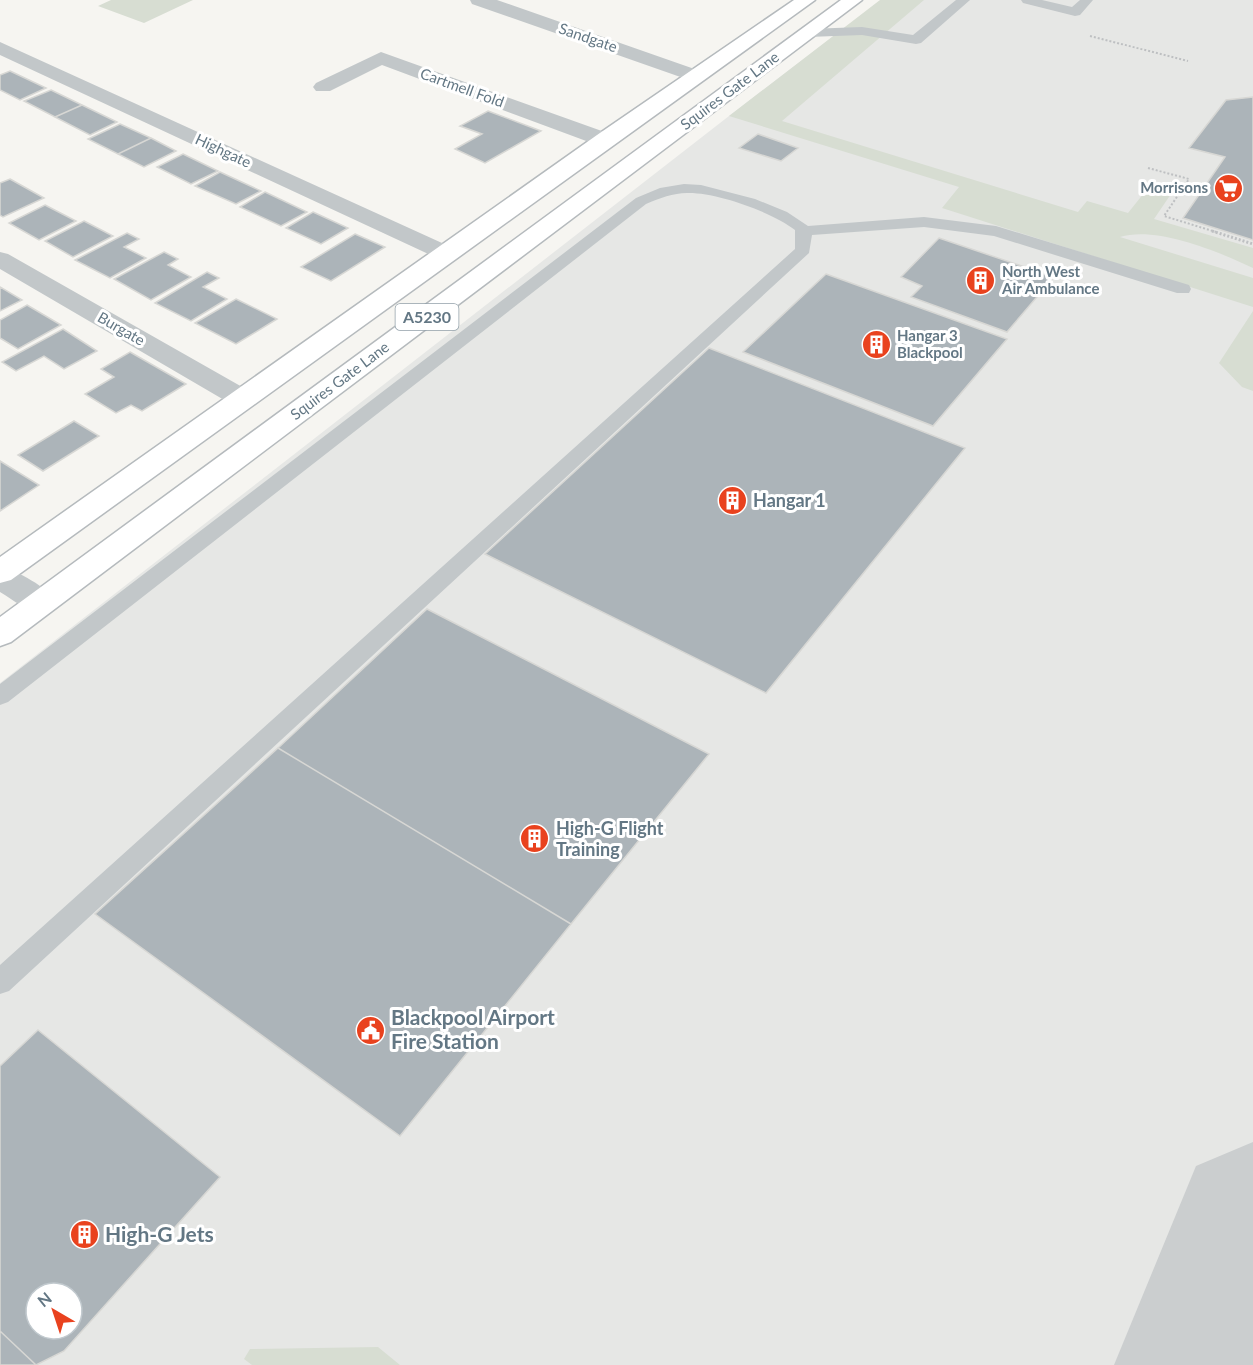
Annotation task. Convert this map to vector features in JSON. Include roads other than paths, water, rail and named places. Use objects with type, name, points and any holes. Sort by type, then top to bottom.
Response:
[{"type":"main road","name":"Squires Gate Lane","points":[[0,572],[445,253],[806,0]]},
{"type":"main road","name":"Squires Gate Lane","points":[[0,634],[853,0]]},
{"type":"street","name":"Sandgate","points":[[479,0],[696,76]]},
{"type":"street","name":"Highgate","points":[[0,48],[445,253]]},
{"type":"street","name":"Cartmell Fold","points":[[323,87],[381,58],[605,140]]},
{"type":"street","name":"Burgate","points":[[0,259],[241,399]]},
{"type":"street","points":[[0,577],[41,603]]},
{"type":"lane","points":[[808,33],[855,29],[892,33],[916,40],[964,0]]},
{"type":"lane","points":[[1027,0],[1075,12],[1087,0]]},
{"type":"lane","points":[[0,696],[642,201],[663,191],[691,188],[713,191],[787,217],[803,231],[805,236],[803,250],[798,255],[0,982]]},
{"type":"lane","points":[[803,231],[924,222],[996,231],[1183,289]]},
{"type":"place","name":"Morrisons","points":[[1229,188]]},
{"type":"place","name":"North West Air Ambulance","points":[[981,281]]},
{"type":"place","name":"Hangar 3 Blackpool","points":[[876,345]]},
{"type":"place","name":"Hangar 1","points":[[732,501]]},
{"type":"place","name":"High-G Flight Training","points":[[535,839]]},
{"type":"place","name":"Blackpool Airport Fire Station","points":[[370,1030]]},
{"type":"place","name":"High-G Jets","points":[[84,1235]]}]
